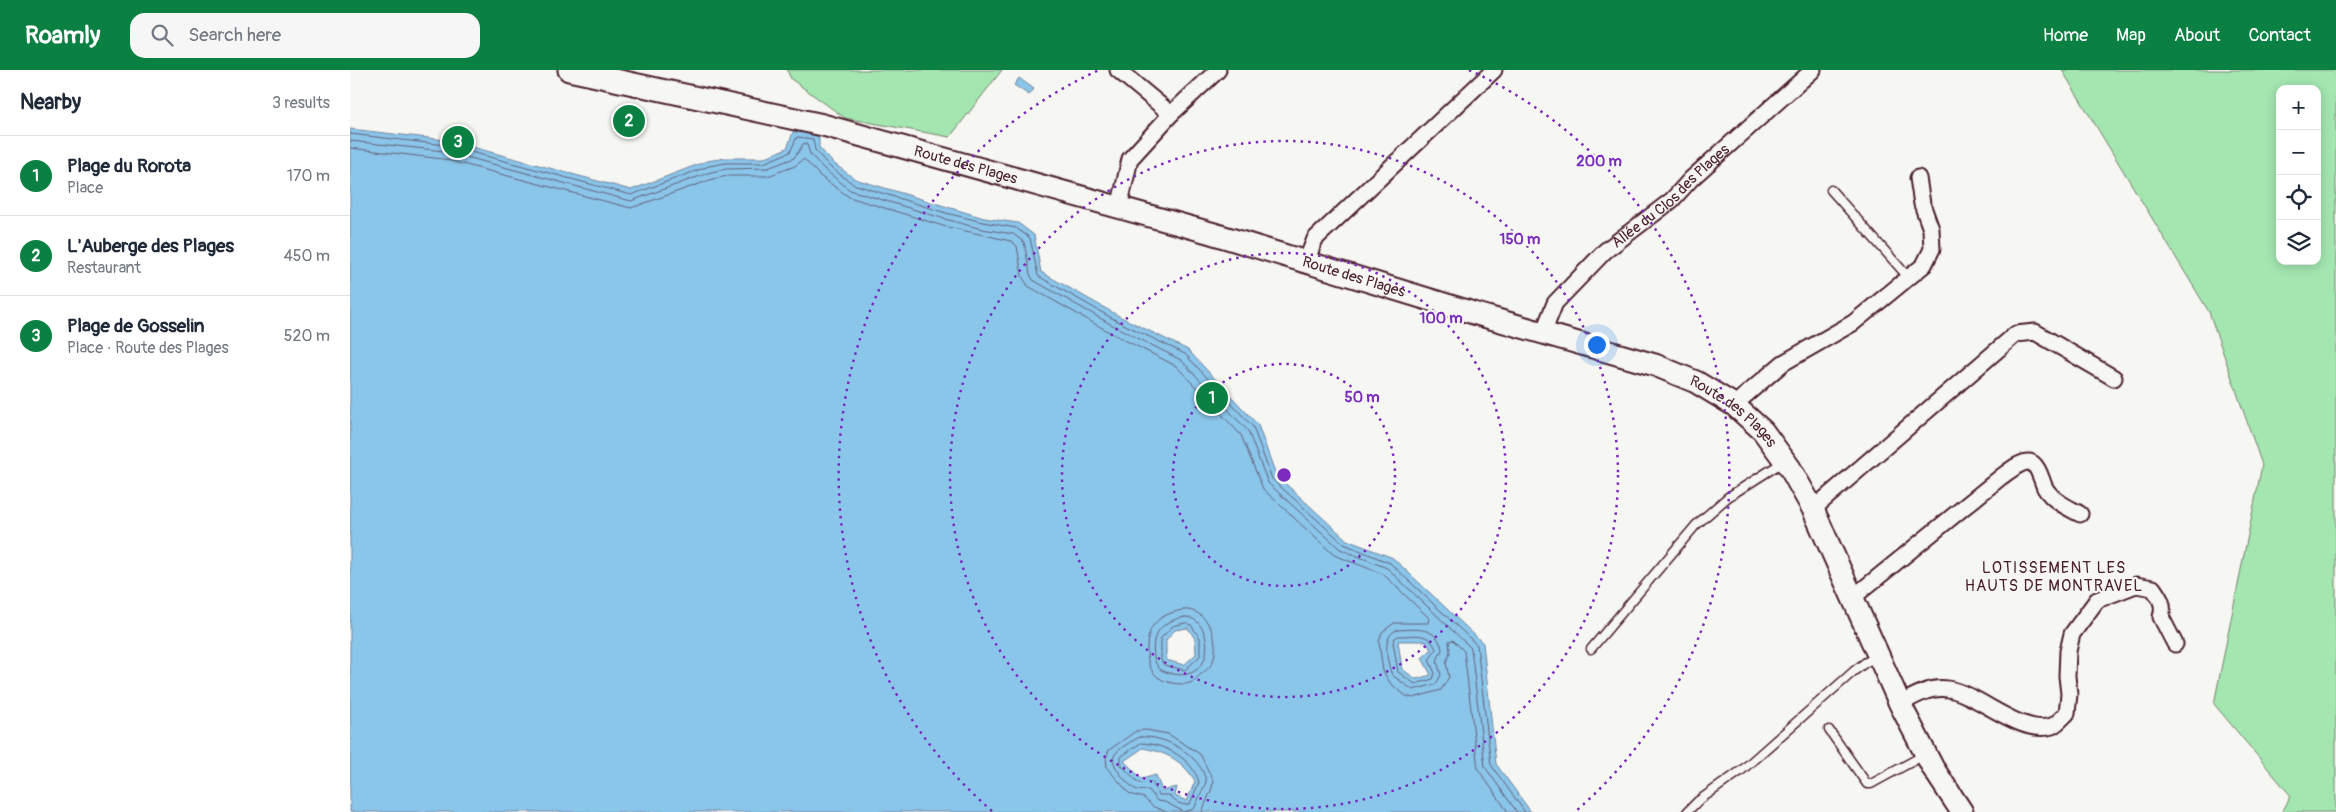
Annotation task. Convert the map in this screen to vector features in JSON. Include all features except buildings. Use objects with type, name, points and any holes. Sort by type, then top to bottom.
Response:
[{"type":"street","name":"Route des Plages","points":[[569,70],[629,78],[823,125],[1306,262],[1655,365],[1696,382],[1734,405],[1763,431],[1785,461],[1813,510],[1851,599],[1925,754],[1962,812]]},
{"type":"street","points":[[1118,70],[1171,114]]},
{"type":"street","points":[[1118,208],[1130,159],[1171,114],[1218,70]]},
{"type":"street","points":[[1306,262],[1315,239],[1494,70]]},
{"type":"street","name":"Allée du Clos des Plages","points":[[1543,333],[1555,303],[1605,251],[1672,200],[1691,178],[1813,70]]},
{"type":"street","points":[[1734,405],[1783,363],[1853,323],[1924,265],[1932,249],[1931,229],[1922,204],[1918,178]]},
{"type":"street","points":[[1813,510],[2016,334],[2035,332],[2114,378]]},
{"type":"street","points":[[1851,599],[2001,477],[2022,464],[2029,462],[2034,464],[2046,490],[2055,500],[2080,514]]},
{"type":"street","points":[[1900,704],[1922,692],[1946,688],[1964,694],[2030,727],[2053,726],[2067,713],[2069,694],[2067,676],[2068,651],[2072,634],[2097,600],[2136,584],[2152,588],[2161,600],[2163,609],[2161,618],[2175,644]]},
{"type":"lane","points":[[1831,190],[1909,278]]},
{"type":"lane","points":[[1591,649],[1696,525],[1716,506],[1785,461]]},
{"type":"lane","points":[[1687,812],[1698,801],[1742,770],[1854,670],[1866,662],[1879,657]]},
{"type":"lane","points":[[1829,730],[1867,784],[1871,784],[1925,754]]},
{"type":"green space","points":[[787,70],[1002,70],[950,137],[845,118],[791,79]]},
{"type":"green space","points":[[2062,70],[2336,70],[2336,812],[2282,812],[2291,796],[2214,704],[2262,465],[2209,312]]},
{"type":"water","points":[[1019,78],[1034,89],[1029,95],[1014,85]]},
{"type":"water","points":[[350,129],[446,140],[631,190],[707,161],[725,158],[764,158],[787,148],[794,130],[819,134],[819,147],[832,162],[855,179],[984,218],[1018,223],[1034,235],[1041,272],[1119,316],[1188,350],[1258,425],[1276,475],[1347,540],[1393,558],[1483,643],[1496,764],[1531,812],[350,812]],"holes":[[[1188,628],[1195,639],[1196,654],[1184,665],[1166,660],[1166,640],[1175,630]],[[1398,641],[1426,641],[1431,650],[1422,658],[1431,675],[1416,679],[1402,669]],[[1143,748],[1173,758],[1185,768],[1195,781],[1187,801],[1175,796],[1177,787],[1162,791],[1156,775],[1142,779],[1124,761]]]},
{"type":"place","name":"L'Auberge des Plages","points":[[629,121]]},
{"type":"place","name":"Plage de Gosselin","points":[[458,142]]},
{"type":"place","name":"Plage du Rorota","points":[[1212,398]]},
{"type":"district","name":"LOTISSEMENT LES HAUTS DE MONTRAVEL","points":[[2054,577]]}]
